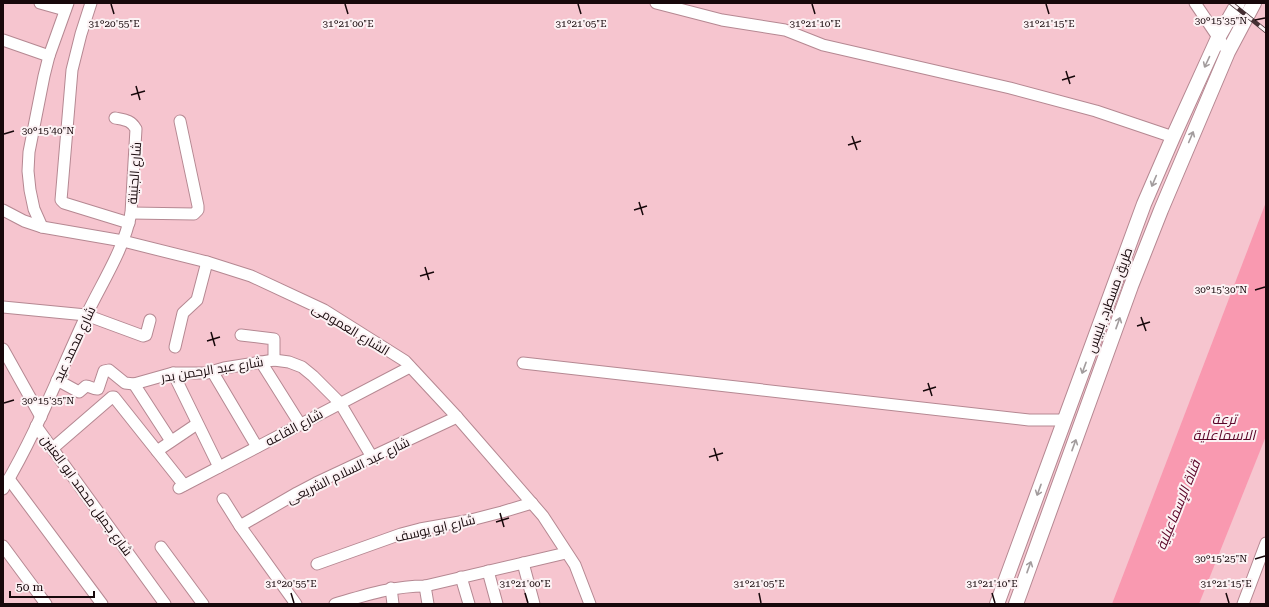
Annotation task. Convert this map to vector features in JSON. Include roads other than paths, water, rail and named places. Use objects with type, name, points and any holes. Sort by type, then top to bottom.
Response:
[{"type":"main road","name":"طريق مسطرد, بلبيس","points":[[997,604],[1144,204],[1218,38],[1238,3]]},
{"type":"main road","name":"طريق مسطرد, بلبيس","points":[[1016,604],[1131,286],[1161,210],[1228,52],[1254,3]]},
{"type":"main road","points":[[1144,204],[1161,210]]},
{"type":"street","points":[[40,3],[67,7],[49,56],[29,152],[28,171],[30,190],[42,227]]},
{"type":"street","points":[[91,3],[72,70],[61,200],[64,203],[130,218],[194,214],[198,210],[180,121]]},
{"type":"street","points":[[656,3],[722,20],[785,30],[823,45],[1010,88],[1096,111],[1173,137]]},
{"type":"street","points":[[1195,3],[1228,52]]},
{"type":"street","points":[[3,40],[49,56]]},
{"type":"street","name":"شارع الجنينة","points":[[115,118],[129,121],[134,124],[136,129],[130,218],[123,241]]},
{"type":"street","name":"الشارع العمومى","points":[[3,210],[24,221],[42,227],[123,241],[207,262],[251,276],[324,310],[405,362],[457,418],[543,516],[575,565],[590,604]]},
{"type":"street","name":"شارع محمد عيد","points":[[3,489],[39,421],[86,315],[123,241]]},
{"type":"street","points":[[174,348],[183,313],[197,300],[207,262]]},
{"type":"street","points":[[3,307],[86,315],[144,336],[146,335],[150,320]]},
{"type":"street","points":[[240,336],[274,339],[274,360]]},
{"type":"street","name":"شارع جميل محمد ابو العنين","points":[[4,354],[53,448],[165,604]]},
{"type":"street","name":"شارع عبد الرحمن بدر","points":[[134,384],[173,373],[207,373],[224,368],[274,360],[289,362],[302,367],[340,403],[372,457]]},
{"type":"street","points":[[261,362],[300,424]]},
{"type":"street","points":[[523,363],[1029,420],[1064,420]]},
{"type":"street","name":"شارع القاعه","points":[[157,451],[181,487],[410,367]]},
{"type":"street","points":[[57,380],[78,392],[81,392],[83,387],[86,386],[97,390],[100,387],[104,371],[109,370],[125,383],[134,384],[171,441]]},
{"type":"street","points":[[212,371],[257,447]]},
{"type":"street","points":[[173,373],[219,467]]},
{"type":"street","points":[[53,448],[112,397],[157,451],[197,424]]},
{"type":"street","name":"شارع عبد السلام الشريعى","points":[[240,526],[298,493],[457,418]]},
{"type":"street","points":[[9,479],[102,604]]},
{"type":"street","points":[[223,499],[240,526],[296,604]]},
{"type":"street","name":"شارع ابو يوسف","points":[[317,564],[407,532],[471,520],[532,503]]},
{"type":"street","points":[[1243,604],[1266,543]]},
{"type":"street","points":[[3,546],[46,604]]},
{"type":"street","points":[[161,547],[203,604]]},
{"type":"street","points":[[335,604],[392,588],[402,586],[425,586],[566,553]]},
{"type":"street","points":[[523,563],[534,604]]},
{"type":"street","points":[[488,571],[497,604]]},
{"type":"street","points":[[461,577],[469,604]]},
{"type":"street","points":[[425,586],[428,604]]},
{"type":"street","points":[[392,588],[393,604]]},
{"type":"water","name":"ترعة الاسماعلية","points":[[1266,202],[1266,436],[1199,604],[1112,604]]},
{"type":"railway","points":[[1231,3],[1266,31]]},
{"type":"water label","name":"قناة الإسماعيلية","points":[[1178,505]]}]
